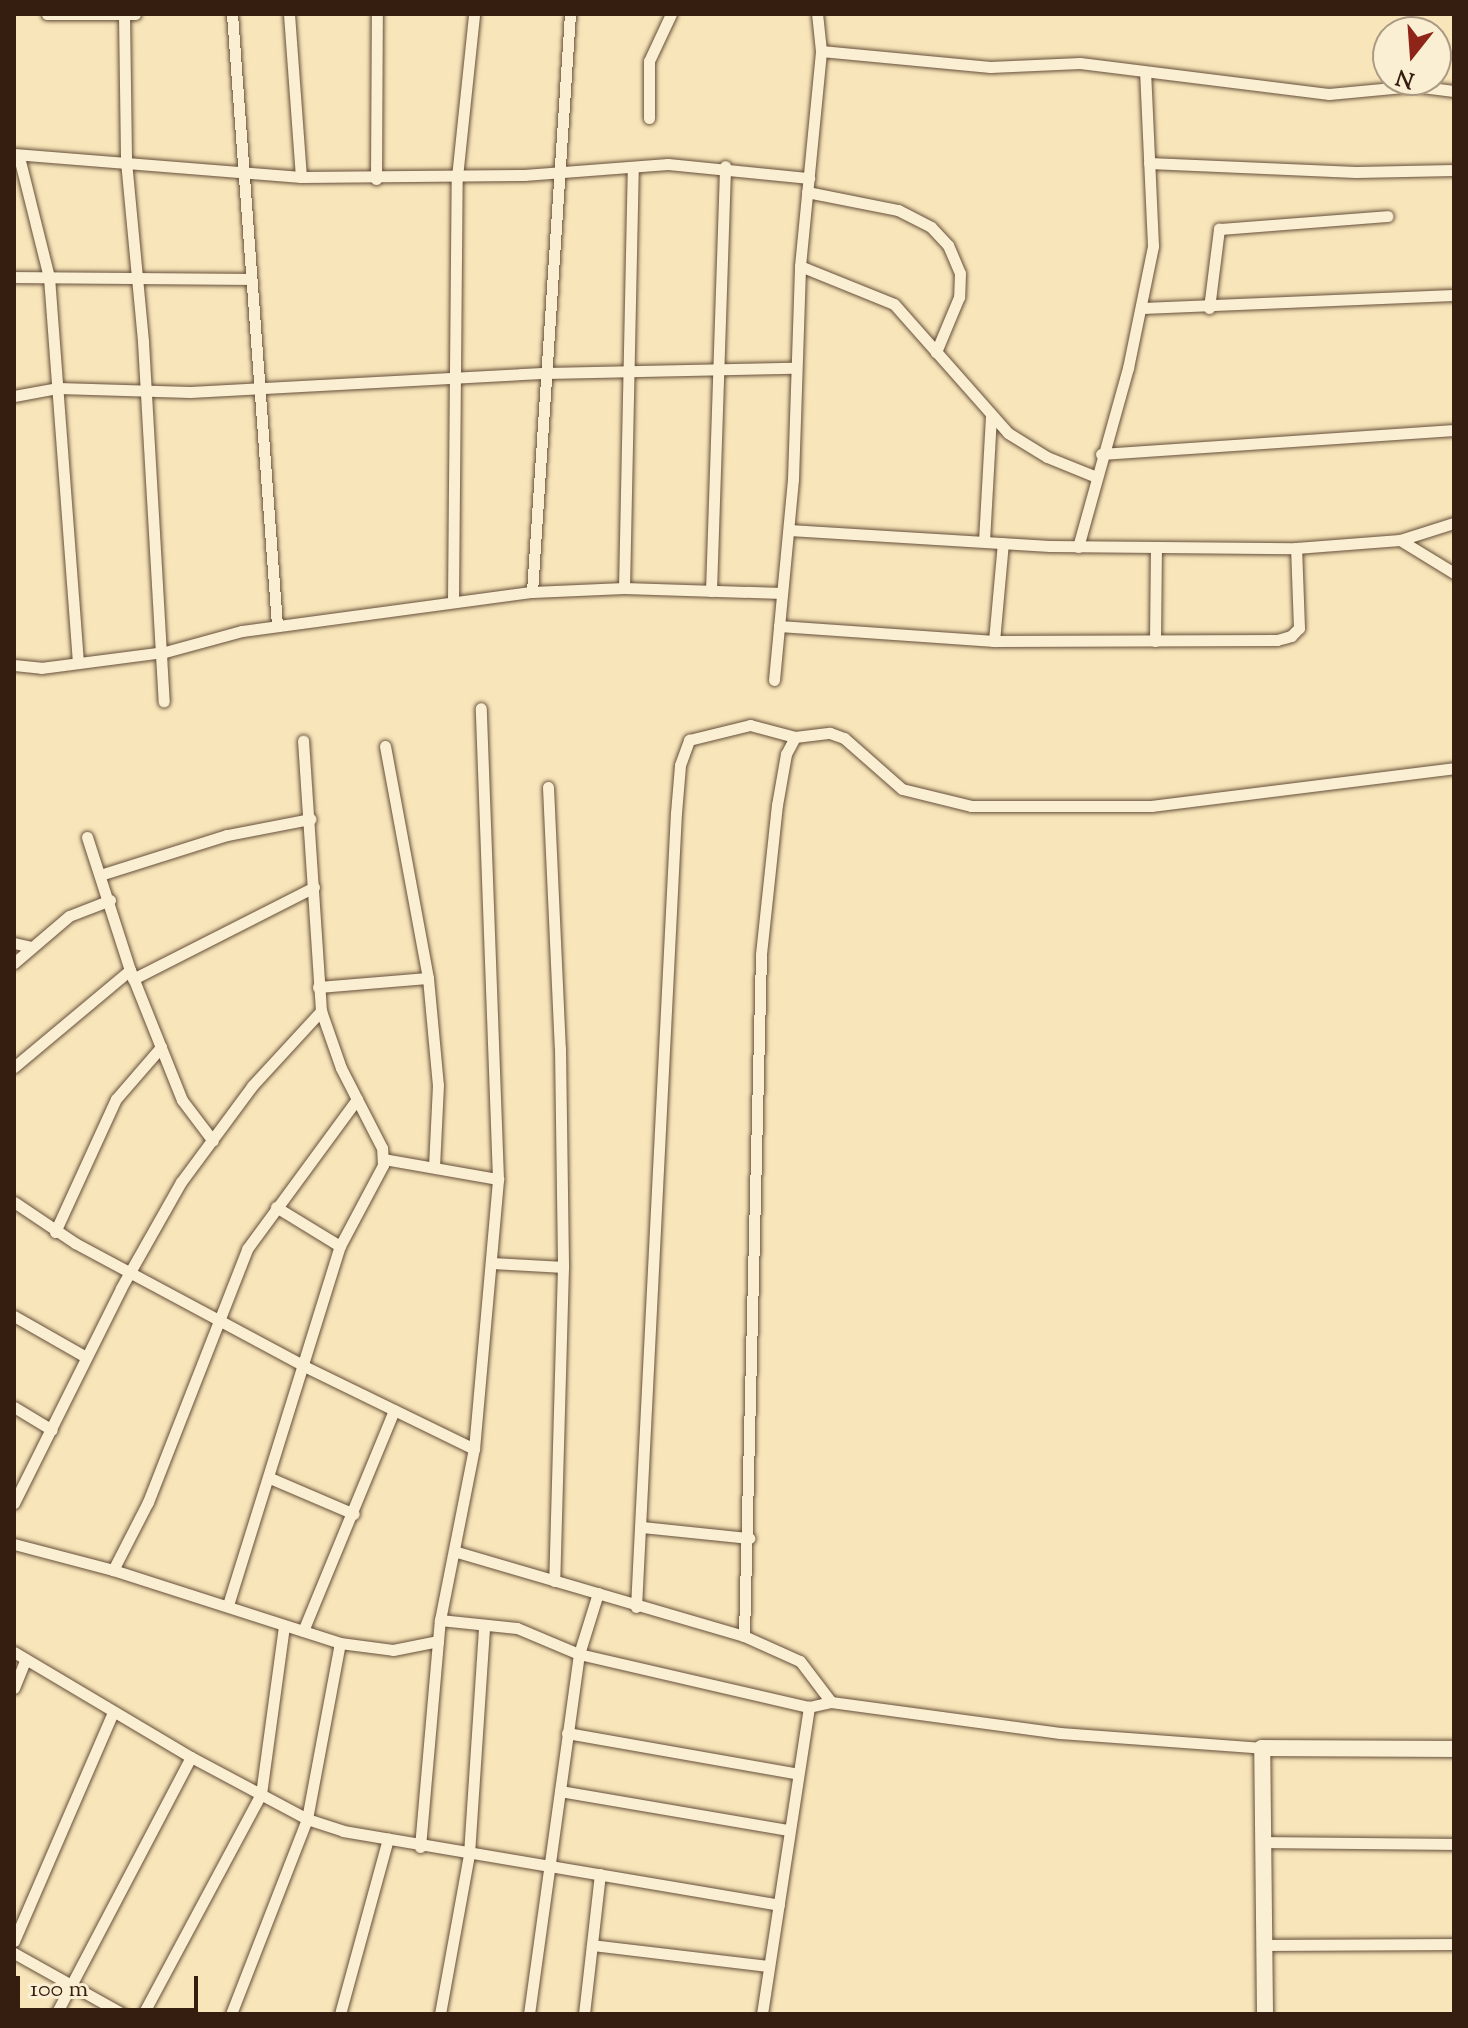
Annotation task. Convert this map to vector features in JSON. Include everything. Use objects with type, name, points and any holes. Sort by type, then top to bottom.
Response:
[{"type":"street","points":[[47,14],[135,14]]},
{"type":"street","points":[[124,14],[126,161],[165,652],[164,701]]},
{"type":"street","points":[[232,14],[257,390],[277,626]]},
{"type":"street","points":[[289,14],[301,177]]},
{"type":"street","points":[[376,179],[377,14]]},
{"type":"street","points":[[453,601],[457,177],[474,14]]},
{"type":"street","points":[[532,592],[556,173],[570,14]]},
{"type":"street","points":[[774,680],[789,530],[793,368],[800,266],[821,51],[817,14]]},
{"type":"street","points":[[649,118],[649,61],[666,15]]},
{"type":"street","points":[[821,51],[990,67],[1061,61],[1329,94],[1414,86],[1454,91]]},
{"type":"street","points":[[1078,547],[1094,476],[1142,308],[1153,246],[1145,72]]},
{"type":"street","points":[[78,660],[49,277],[17,156],[126,161],[301,177],[457,177],[633,167],[725,166],[809,178]]},
{"type":"street","points":[[1149,163],[1356,172],[1454,170]]},
{"type":"street","points":[[711,591],[725,166]]},
{"type":"street","points":[[624,588],[633,167]]},
{"type":"street","points":[[807,192],[898,210],[941,236],[960,273],[959,297],[936,352]]},
{"type":"street","points":[[1209,308],[1215,236],[1222,228],[1387,216]]},
{"type":"street","points":[[800,266],[894,304],[991,417],[1037,452],[1094,476]]},
{"type":"street","points":[[14,277],[136,275],[250,279]]},
{"type":"street","points":[[1142,308],[1209,308],[1454,295]]},
{"type":"street","points":[[14,396],[58,388],[257,390],[546,373],[793,368]]},
{"type":"street","points":[[984,541],[991,417]]},
{"type":"street","points":[[1101,454],[1454,430]]},
{"type":"street","points":[[789,530],[1078,547],[1296,548],[1400,540],[1454,523]]},
{"type":"street","points":[[1400,540],[1454,573]]},
{"type":"street","points":[[994,641],[1003,543]]},
{"type":"street","points":[[1155,641],[1156,548]]},
{"type":"street","points":[[779,626],[994,641],[1155,641],[1291,636],[1301,612],[1296,548]]},
{"type":"street","points":[[14,665],[41,668],[78,660],[165,652],[212,637],[277,626],[532,592],[624,588],[782,593]]},
{"type":"street","points":[[420,1847],[440,1620],[457,1552],[474,1449],[493,1263],[498,1179],[481,708]]},
{"type":"street","points":[[636,1607],[680,765],[689,740],[721,728],[750,725],[795,737],[830,733],[844,738],[902,789],[971,806],[1151,806],[1454,768]]},
{"type":"street","points":[[744,1636],[749,1538],[761,954],[777,805],[786,754],[795,737]]},
{"type":"street","points":[[303,741],[321,1011],[384,1159]]},
{"type":"street","points":[[385,746],[428,978],[438,1085],[434,1167]]},
{"type":"street","points":[[548,787],[563,1267],[554,1581]]},
{"type":"street","points":[[100,875],[227,835],[310,819]]},
{"type":"street","points":[[87,837],[132,974],[185,1106],[213,1141]]},
{"type":"street","points":[[14,1067],[132,974],[314,887]]},
{"type":"street","points":[[14,963],[69,916],[110,900]]},
{"type":"street","points":[[14,943],[31,947]]},
{"type":"street","points":[[318,987],[428,978]]},
{"type":"street","points":[[14,1503],[131,1270],[181,1182],[252,1086],[321,1011]]},
{"type":"street","points":[[55,1232],[116,1099],[161,1047]]},
{"type":"street","points":[[113,1570],[148,1502],[240,1262],[276,1207],[357,1099]]},
{"type":"street","points":[[384,1159],[498,1179]]},
{"type":"street","points":[[228,1605],[340,1246],[384,1159]]},
{"type":"street","points":[[14,1202],[55,1232],[131,1270],[217,1320],[474,1449]]},
{"type":"street","points":[[276,1207],[340,1246]]},
{"type":"street","points":[[493,1263],[563,1267]]},
{"type":"street","points":[[14,1316],[86,1357]]},
{"type":"street","points":[[14,1407],[52,1430]]},
{"type":"street","points":[[303,1631],[354,1514],[394,1410]]},
{"type":"street","points":[[270,1478],[354,1514]]},
{"type":"street","points":[[642,1527],[749,1538]]},
{"type":"street","points":[[14,1544],[113,1570],[340,1643],[393,1650],[438,1641]]},
{"type":"street","points":[[457,1552],[636,1607],[744,1636],[800,1661],[831,1702]]},
{"type":"street","points":[[529,2014],[579,1654],[598,1593]]},
{"type":"street","points":[[440,1620],[484,1627],[517,1628],[579,1654],[809,1707],[831,1702],[1060,1733],[1262,1748],[1454,1749]]},
{"type":"street","points":[[143,2014],[261,1794],[284,1626]]},
{"type":"street","points":[[440,2014],[469,1854],[484,1627]]},
{"type":"street","points":[[231,2014],[307,1819],[340,1643]]},
{"type":"street","points":[[14,1652],[191,1757],[307,1819],[420,1847],[779,1905]]},
{"type":"street","points":[[14,1688],[26,1659]]},
{"type":"street","points":[[762,2014],[795,1773],[809,1707]]},
{"type":"street","points":[[14,1941],[113,1712]]},
{"type":"street","points":[[567,1733],[795,1773]]},
{"type":"street","points":[[1262,1748],[1265,2014]]},
{"type":"street","points":[[56,2014],[191,1757]]},
{"type":"street","points":[[560,1791],[789,1830]]},
{"type":"street","points":[[340,2014],[388,1838]]},
{"type":"street","points":[[1263,1842],[1454,1844]]},
{"type":"street","points":[[584,2014],[600,1874]]},
{"type":"street","points":[[1264,1945],[1454,1944]]},
{"type":"street","points":[[592,1945],[769,1966]]},
{"type":"street","points":[[14,1953],[123,2014]]}]
